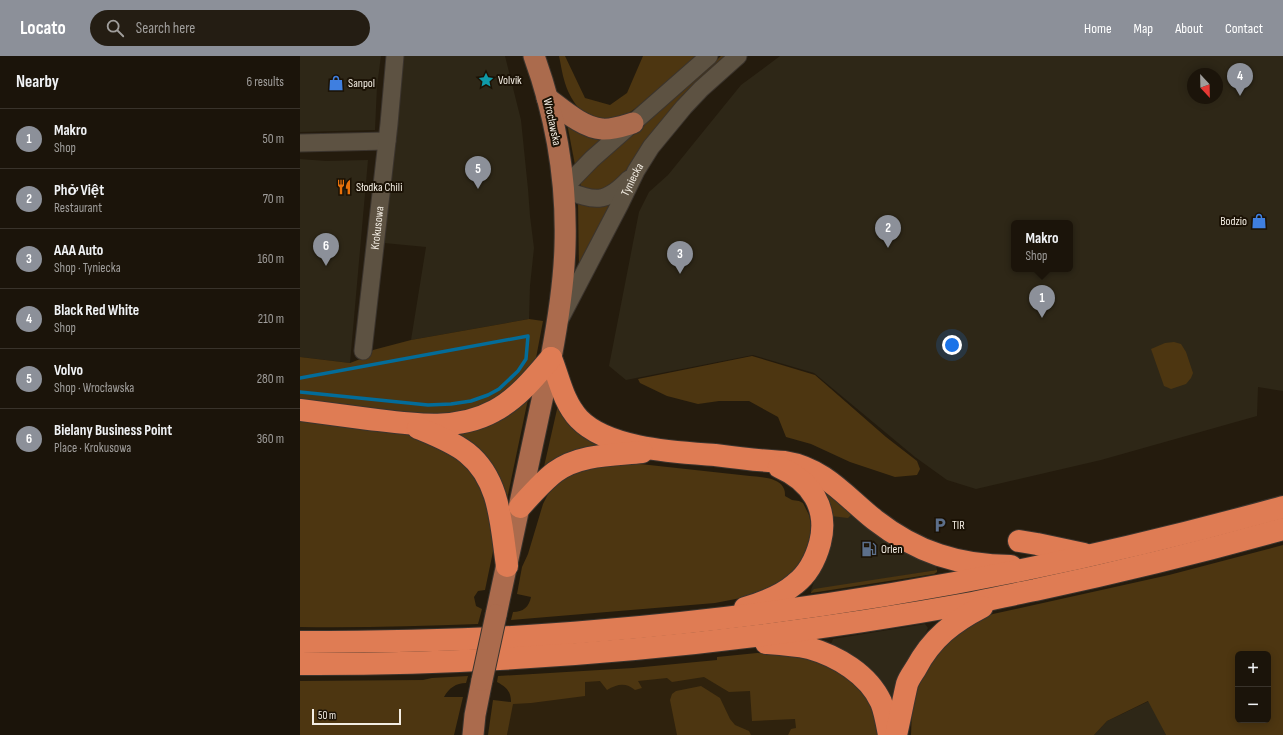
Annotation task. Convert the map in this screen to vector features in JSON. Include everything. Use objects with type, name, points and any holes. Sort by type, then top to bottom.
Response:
[{"type":"highway","points":[[300,410],[412,425],[451,424],[474,420],[485,416],[506,404],[516,396],[551,358],[567,402],[572,411],[584,424],[607,437],[618,441],[660,450],[790,463],[816,472],[841,488],[874,519],[894,534],[939,556],[967,562],[1001,566],[1022,566],[1061,562]]},
{"type":"highway","points":[[412,425],[443,438],[457,446],[476,461],[482,469],[493,488],[498,506],[507,566]]},
{"type":"highway","points":[[520,507],[554,472],[569,464],[590,458],[660,450]]},
{"type":"highway","points":[[699,621],[748,608],[788,590],[806,573],[818,551],[823,527],[821,513],[816,498],[808,488],[784,469],[762,460]]},
{"type":"highway","points":[[300,642],[416,641],[501,637],[599,631],[754,615],[859,600],[989,578],[1093,555],[1283,507]]},
{"type":"highway","points":[[300,664],[410,663],[503,659],[608,652],[721,641],[897,616],[999,598],[1165,561],[1283,529]]},
{"type":"highway","points":[[1019,541],[1093,555]]},
{"type":"highway","points":[[896,735],[908,682],[921,658],[931,644],[945,630],[960,619],[999,598]]},
{"type":"highway","points":[[721,641],[766,643],[808,648],[829,656],[853,668],[869,684],[881,702],[889,735]]},
{"type":"main road","name":"Wrocławska","points":[[475,715],[551,358],[563,276],[565,246],[563,189],[558,146],[547,98],[534,56]]},
{"type":"main road","points":[[547,98],[572,117],[591,127],[602,129],[619,127],[633,123]]},
{"type":"main road","points":[[467,735],[475,715]]},
{"type":"main road","points":[[473,735],[475,715]]},
{"type":"street","name":"Krokusowa","points":[[363,351],[387,141],[394,56]]},
{"type":"street","points":[[636,171],[616,192],[609,196],[590,198],[563,189],[582,168],[709,56]]},
{"type":"street","name":"Tyniecka","points":[[557,324],[636,171],[651,147],[701,89],[738,56]]},
{"type":"street","points":[[300,143],[387,141]]},
{"type":"shaded area","name":"Sanpol","points":[[300,56],[381,56],[377,86],[375,130],[300,132]]},
{"type":"shaded area","points":[[404,56],[505,56],[521,120],[534,248],[530,286],[529,319],[411,340],[426,247],[384,243],[396,107]]},
{"type":"shaded area","points":[[559,56],[565,56],[585,98],[610,105],[627,93],[643,56],[696,56],[632,111],[625,115],[605,121],[588,116],[580,110],[574,102],[565,83]]},
{"type":"shaded area","points":[[721,56],[725,56],[618,184],[599,192],[582,188],[580,183],[584,177]]},
{"type":"shaded area","points":[[780,56],[1283,56],[1283,391],[1258,387],[1257,416],[1101,460],[976,489],[947,480],[915,457],[814,373],[753,355],[626,380],[609,366],[639,212],[649,192],[668,175],[741,85]]},
{"type":"shaded area","points":[[567,123],[606,138],[575,165]]},
{"type":"shaded area","points":[[300,159],[326,161],[368,160],[350,363],[300,357]]},
{"type":"shaded area","points":[[578,201],[610,202],[611,204],[579,269]]},
{"type":"shaded area","points":[[529,319],[543,321],[536,358],[529,371],[497,403],[439,417],[300,401],[300,357],[350,363],[363,358],[373,350],[411,340]]},
{"type":"shaded area","points":[[1174,342],[1181,344],[1186,352],[1193,373],[1186,384],[1171,389],[1164,386],[1151,349],[1165,343]]},
{"type":"shaded area","points":[[752,356],[815,375],[886,437],[917,461],[920,469],[917,475],[895,477],[850,462],[811,444],[786,437],[778,417],[749,401],[719,401],[698,404],[667,396],[640,383],[638,379]]},
{"type":"shaded area","points":[[528,399],[506,504],[445,431]]},
{"type":"shaded area","points":[[558,405],[605,443],[543,471]]},
{"type":"shaded area","points":[[300,418],[398,431],[442,444],[484,483],[495,542],[485,590],[478,591],[474,597],[476,606],[482,609],[478,624],[300,627]]},
{"type":"shaded area","points":[[631,463],[763,477],[777,481],[784,488],[785,496],[803,503],[809,515],[812,529],[808,554],[793,573],[776,585],[751,596],[715,603],[511,620],[513,612],[520,611],[525,608],[530,601],[531,597],[517,594],[522,567],[528,554],[543,504],[552,486],[582,468]]},
{"type":"shaded area","points":[[812,478],[855,511],[848,518],[831,516]]},
{"type":"shaded area","points":[[855,511],[935,559],[937,570],[811,591],[817,574],[831,516]]},
{"type":"shaded area","points":[[1283,545],[1283,735],[1166,735],[1148,701],[1107,721],[1094,735],[911,735],[912,709],[919,679],[942,644],[981,618],[993,614],[1169,575]]},
{"type":"shaded area","points":[[937,570],[934,574],[811,593],[814,589]]},
{"type":"shaded area","points":[[925,624],[928,628],[893,704],[831,644],[833,639]]},
{"type":"shaded area","points":[[757,653],[811,657],[862,682],[884,735],[788,735],[791,729],[796,728],[795,719],[752,721],[750,691],[729,692],[704,677],[672,682],[667,678],[638,681],[642,688],[635,690],[632,687],[621,685],[614,686],[607,690],[600,681],[585,682],[585,696],[513,704],[507,735],[488,735],[493,700],[511,702],[510,695],[507,690],[497,682],[498,676],[633,668],[717,660],[717,657]]},
{"type":"shaded area","points":[[795,668],[874,735],[507,735],[516,679]]},
{"type":"shaded area","points":[[468,676],[466,683],[453,687],[444,697],[463,697],[454,735],[300,735],[300,681],[423,680]]},
{"type":"shaded area","points":[[701,686],[720,698],[730,719],[735,725],[749,731],[751,735],[677,735],[670,700],[672,694],[676,691]]},
{"type":"shaded area","points":[[1149,701],[1166,735],[1094,735],[1107,721]]},
{"type":"waterway","points":[[300,378],[528,336],[526,359],[518,371],[499,389],[471,401],[428,405],[300,392]]},
{"type":"place","name":"Volvik","points":[[486,80]]},
{"type":"place","name":"Sanpol","points":[[336,83]]},
{"type":"place","name":"Black Red White","points":[[1240,96]]},
{"type":"place","name":"Słodka Chili","points":[[344,187]]},
{"type":"place","name":"Volvo","points":[[478,189]]},
{"type":"place","name":"Bodzio","points":[[1259,221]]},
{"type":"place","name":"Phở Việt","points":[[888,248]]},
{"type":"place","name":"Bielany Business Point","points":[[326,266]]},
{"type":"place","name":"AAA Auto","points":[[680,274]]},
{"type":"place","name":"Makro","points":[[1042,318]]},
{"type":"place","name":"TIR","points":[[940,525]]},
{"type":"place","name":"Orlen","points":[[869,549]]}]
